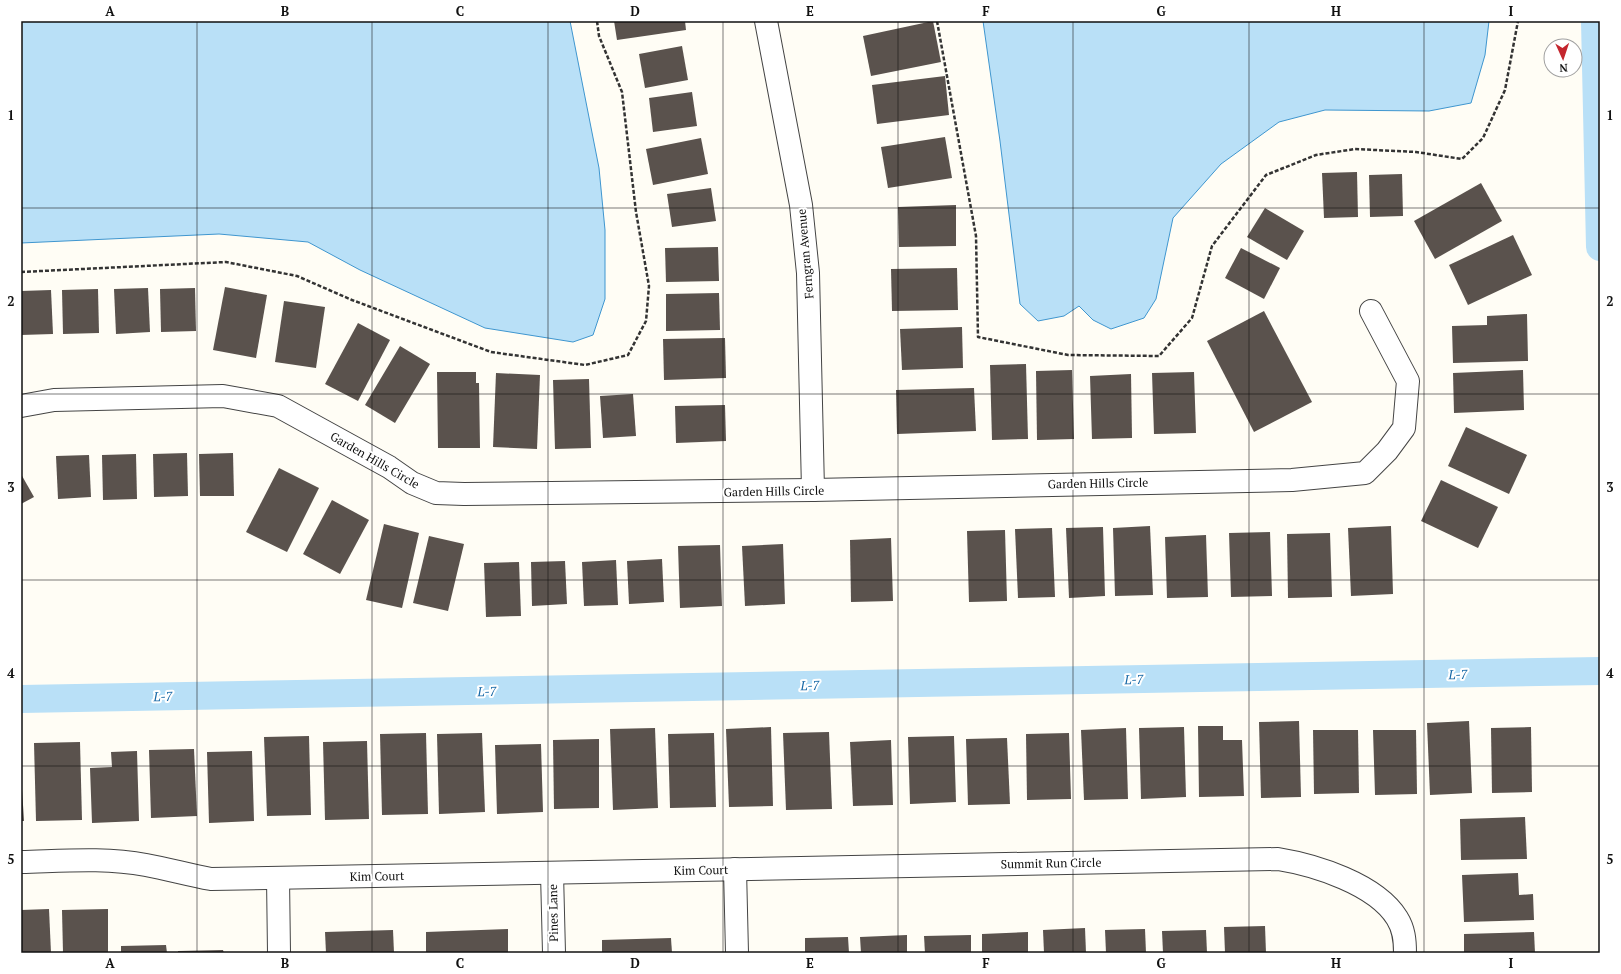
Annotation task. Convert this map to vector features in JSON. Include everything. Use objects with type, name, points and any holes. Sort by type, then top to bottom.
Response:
[{"type":"street","name":"Ferngran Avenue","points":[[766,21],[801,205],[808,273],[813,490]]},
{"type":"street","name":"Garden Hills Circle","points":[[21,406],[54,400],[223,396],[278,406],[389,467],[412,483],[436,493],[464,494],[813,490],[1292,480],[1365,473],[1387,451],[1404,428],[1408,381],[1371,311]]},
{"type":"street","name":"Summit Run Circle","points":[[735,869],[1258,859],[1298,862],[1339,876],[1371,893],[1386,904],[1397,918],[1405,937],[1405,953]]},
{"type":"street","name":"Kim Court","points":[[21,862],[101,860],[145,864],[211,879],[735,869]]},
{"type":"street","points":[[735,869],[737,953]]},
{"type":"street","name":"Pines Lane","points":[[552,873],[554,953]]},
{"type":"street","points":[[278,878],[279,953]]},
{"type":"path","points":[[21,272],[226,262],[297,276],[352,300],[491,352],[585,365],[628,355],[646,321],[649,286],[636,212],[622,92],[599,36],[597,21]]},
{"type":"path","points":[[937,21],[976,236],[978,337],[1068,355],[1159,356],[1192,318],[1212,246],[1266,176],[1316,155],[1355,149],[1416,152],[1462,159],[1483,138],[1505,90],[1518,21]]},
{"type":"water","points":[[21,21],[570,21],[599,168],[605,230],[605,299],[593,335],[573,342],[485,328],[360,270],[308,242],[219,234],[21,243]]},
{"type":"water","points":[[983,21],[1489,21],[1485,55],[1471,103],[1429,111],[1325,110],[1279,122],[1221,164],[1173,218],[1156,299],[1144,318],[1111,329],[1093,320],[1079,306],[1064,316],[1038,321],[1020,304],[1000,141]]},
{"type":"building","points":[[614,21],[685,21],[686,30],[617,40]]},
{"type":"building","points":[[933,21],[941,62],[871,76],[863,36]]},
{"type":"building","points":[[682,46],[688,80],[645,88],[639,54]]},
{"type":"building","points":[[945,76],[949,115],[877,124],[872,85]]},
{"type":"building","points":[[692,92],[697,126],[653,132],[649,98]]},
{"type":"building","points":[[945,137],[952,178],[888,188],[881,147]]},
{"type":"building","points":[[701,138],[708,174],[653,185],[646,149]]},
{"type":"building","points":[[1357,172],[1358,217],[1324,218],[1322,173]]},
{"type":"building","points":[[1402,174],[1403,216],[1370,217],[1369,175]]},
{"type":"building","points":[[1481,183],[1502,221],[1435,259],[1414,221]]},
{"type":"building","points":[[711,188],[716,221],[672,227],[667,194]]},
{"type":"building","points":[[956,205],[956,246],[899,247],[898,207]]},
{"type":"building","points":[[1265,208],[1304,231],[1287,260],[1247,237]]},
{"type":"building","points":[[1513,235],[1532,275],[1468,305],[1449,265]]},
{"type":"building","points":[[718,247],[719,281],[666,282],[665,248]]},
{"type":"building","points":[[1241,248],[1280,268],[1264,299],[1225,278]]},
{"type":"building","points":[[957,268],[958,310],[892,311],[891,269]]},
{"type":"building","points":[[225,287],[267,295],[256,358],[213,350]]},
{"type":"building","points":[[148,288],[150,332],[116,334],[114,289]]},
{"type":"building","points":[[195,288],[196,331],[161,332],[160,289]]},
{"type":"building","points":[[98,289],[99,333],[63,334],[62,290]]},
{"type":"building","points":[[51,290],[53,334],[21,335],[21,291]]},
{"type":"building","points":[[719,293],[720,330],[666,331],[666,294]]},
{"type":"building","points":[[284,301],[325,307],[316,368],[275,362]]},
{"type":"building","points":[[1264,311],[1312,402],[1254,432],[1207,341]]},
{"type":"building","points":[[1527,314],[1528,361],[1453,363],[1452,326],[1487,325],[1487,316]]},
{"type":"building","points":[[358,323],[390,340],[358,401],[325,384]]},
{"type":"building","points":[[962,327],[963,368],[902,370],[900,329]]},
{"type":"building","points":[[725,338],[726,378],[664,380],[663,339]]},
{"type":"building","points":[[400,346],[430,364],[395,423],[365,405]]},
{"type":"building","points":[[1026,364],[1028,439],[992,440],[990,365]]},
{"type":"building","points":[[1072,370],[1074,439],[1037,440],[1036,371]]},
{"type":"building","points":[[1523,370],[1524,410],[1454,413],[1453,373]]},
{"type":"building","points":[[437,372],[476,372],[476,383],[479,383],[480,448],[438,448]]},
{"type":"building","points":[[1194,372],[1196,433],[1154,434],[1152,373]]},
{"type":"building","points":[[496,373],[540,375],[537,449],[493,447]]},
{"type":"building","points":[[1131,374],[1132,438],[1092,439],[1090,376]]},
{"type":"building","points":[[589,379],[591,448],[555,449],[553,380]]},
{"type":"building","points":[[974,388],[976,431],[897,434],[896,390]]},
{"type":"building","points":[[633,394],[636,436],[603,438],[600,396]]},
{"type":"building","points":[[725,405],[726,441],[676,443],[675,406]]},
{"type":"building","points":[[1466,427],[1527,455],[1509,494],[1448,466]]},
{"type":"building","points":[[187,453],[188,496],[154,497],[153,454]]},
{"type":"building","points":[[233,453],[234,496],[200,496],[199,454]]},
{"type":"building","points":[[136,454],[137,499],[103,500],[102,455]]},
{"type":"building","points":[[89,455],[91,497],[58,499],[56,456]]},
{"type":"building","points":[[279,468],[319,488],[287,552],[246,532]]},
{"type":"building","points":[[21,474],[34,497],[21,504]]},
{"type":"building","points":[[1441,480],[1498,507],[1478,548],[1421,521]]},
{"type":"building","points":[[332,500],[369,520],[340,574],[303,554]]},
{"type":"building","points":[[384,524],[419,533],[402,608],[366,600]]},
{"type":"building","points":[[1150,526],[1153,595],[1115,596],[1113,528]]},
{"type":"building","points":[[1391,526],[1393,594],[1351,596],[1348,528]]},
{"type":"building","points":[[1103,527],[1105,596],[1069,598],[1066,528]]},
{"type":"building","points":[[1052,528],[1055,597],[1018,598],[1015,529]]},
{"type":"building","points":[[1005,530],[1007,601],[969,602],[967,531]]},
{"type":"building","points":[[1270,532],[1272,596],[1231,597],[1229,533]]},
{"type":"building","points":[[1330,533],[1332,597],[1288,598],[1287,534]]},
{"type":"building","points":[[1206,535],[1208,597],[1167,598],[1165,537]]},
{"type":"building","points":[[429,536],[464,544],[448,611],[413,603]]},
{"type":"building","points":[[891,538],[893,601],[851,602],[850,540]]},
{"type":"building","points":[[783,544],[785,604],[745,606],[742,546]]},
{"type":"building","points":[[720,545],[722,606],[680,608],[678,546]]},
{"type":"building","points":[[662,559],[664,602],[629,604],[627,561]]},
{"type":"building","points":[[616,560],[618,605],[584,606],[582,562]]},
{"type":"building","points":[[565,561],[567,604],[532,606],[531,562]]},
{"type":"building","points":[[519,562],[521,616],[486,617],[484,563]]},
{"type":"building","points":[[1299,721],[1301,797],[1261,798],[1259,722]]},
{"type":"building","points":[[1469,721],[1472,793],[1430,795],[1427,723]]},
{"type":"building","points":[[1198,726],[1223,726],[1223,740],[1242,740],[1244,796],[1199,797]]},
{"type":"building","points":[[771,727],[773,806],[729,807],[726,729]]},
{"type":"building","points":[[1184,727],[1186,797],[1141,799],[1139,728]]},
{"type":"building","points":[[1531,727],[1532,792],[1492,793],[1491,728]]},
{"type":"building","points":[[655,728],[658,808],[613,810],[610,729]]},
{"type":"building","points":[[1126,728],[1128,799],[1084,800],[1081,730]]},
{"type":"building","points":[[1313,730],[1358,730],[1359,793],[1314,794]]},
{"type":"building","points":[[1373,730],[1416,730],[1417,794],[1375,795]]},
{"type":"building","points":[[829,732],[832,809],[786,810],[783,733]]},
{"type":"building","points":[[426,733],[428,814],[382,815],[380,734]]},
{"type":"building","points":[[482,733],[485,812],[439,814],[437,734]]},
{"type":"building","points":[[714,733],[716,807],[670,808],[668,734]]},
{"type":"building","points":[[1069,733],[1071,799],[1027,800],[1026,734]]},
{"type":"building","points":[[309,736],[311,815],[267,816],[264,737]]},
{"type":"building","points":[[954,736],[956,802],[910,804],[908,737]]},
{"type":"building","points":[[1007,738],[1010,804],[968,805],[966,739]]},
{"type":"building","points":[[599,739],[599,808],[554,809],[553,740]]},
{"type":"building","points":[[891,740],[893,805],[853,806],[850,742]]},
{"type":"building","points":[[367,741],[369,819],[325,820],[323,742]]},
{"type":"building","points":[[80,742],[82,820],[36,821],[34,743]]},
{"type":"building","points":[[541,744],[543,812],[497,814],[495,745]]},
{"type":"building","points":[[194,749],[197,816],[151,818],[149,750]]},
{"type":"building","points":[[137,751],[139,821],[92,823],[90,768],[112,767],[111,752]]},
{"type":"building","points":[[252,751],[254,821],[209,823],[207,752]]},
{"type":"building","points":[[22,790],[24,821],[21,821]]},
{"type":"building","points":[[1525,817],[1527,859],[1461,860],[1460,819]]},
{"type":"building","points":[[1518,873],[1519,895],[1533,894],[1534,920],[1464,922],[1462,875]]},
{"type":"building","points":[[49,909],[51,953],[21,953],[21,910]]},
{"type":"building","points":[[108,909],[108,953],[63,953],[62,910]]},
{"type":"building","points":[[1265,926],[1266,953],[1225,953],[1224,927]]},
{"type":"building","points":[[1085,928],[1086,953],[1044,953],[1043,930]]},
{"type":"building","points":[[508,929],[508,953],[426,953],[426,932]]},
{"type":"building","points":[[1145,929],[1146,953],[1106,953],[1105,930]]},
{"type":"building","points":[[393,930],[394,953],[326,953],[325,932]]},
{"type":"building","points":[[1206,930],[1207,953],[1163,953],[1162,931]]},
{"type":"building","points":[[1028,932],[1028,953],[982,953],[982,934]]},
{"type":"building","points":[[1534,932],[1535,953],[1464,953],[1464,934]]},
{"type":"building","points":[[907,935],[907,953],[861,953],[860,937]]},
{"type":"building","points":[[971,935],[971,953],[925,953],[924,936]]},
{"type":"building","points":[[848,937],[849,953],[805,953],[805,938]]},
{"type":"building","points":[[671,938],[672,953],[602,953],[602,940]]},
{"type":"building","points":[[166,945],[167,953],[121,953],[121,946]]},
{"type":"building","points":[[223,950],[224,953],[178,953],[178,951]]},
{"type":"waterway","points":[[1595,21],[1600,247]]},
{"type":"waterway","name":"L-7","points":[[21,699],[1600,671]]}]
